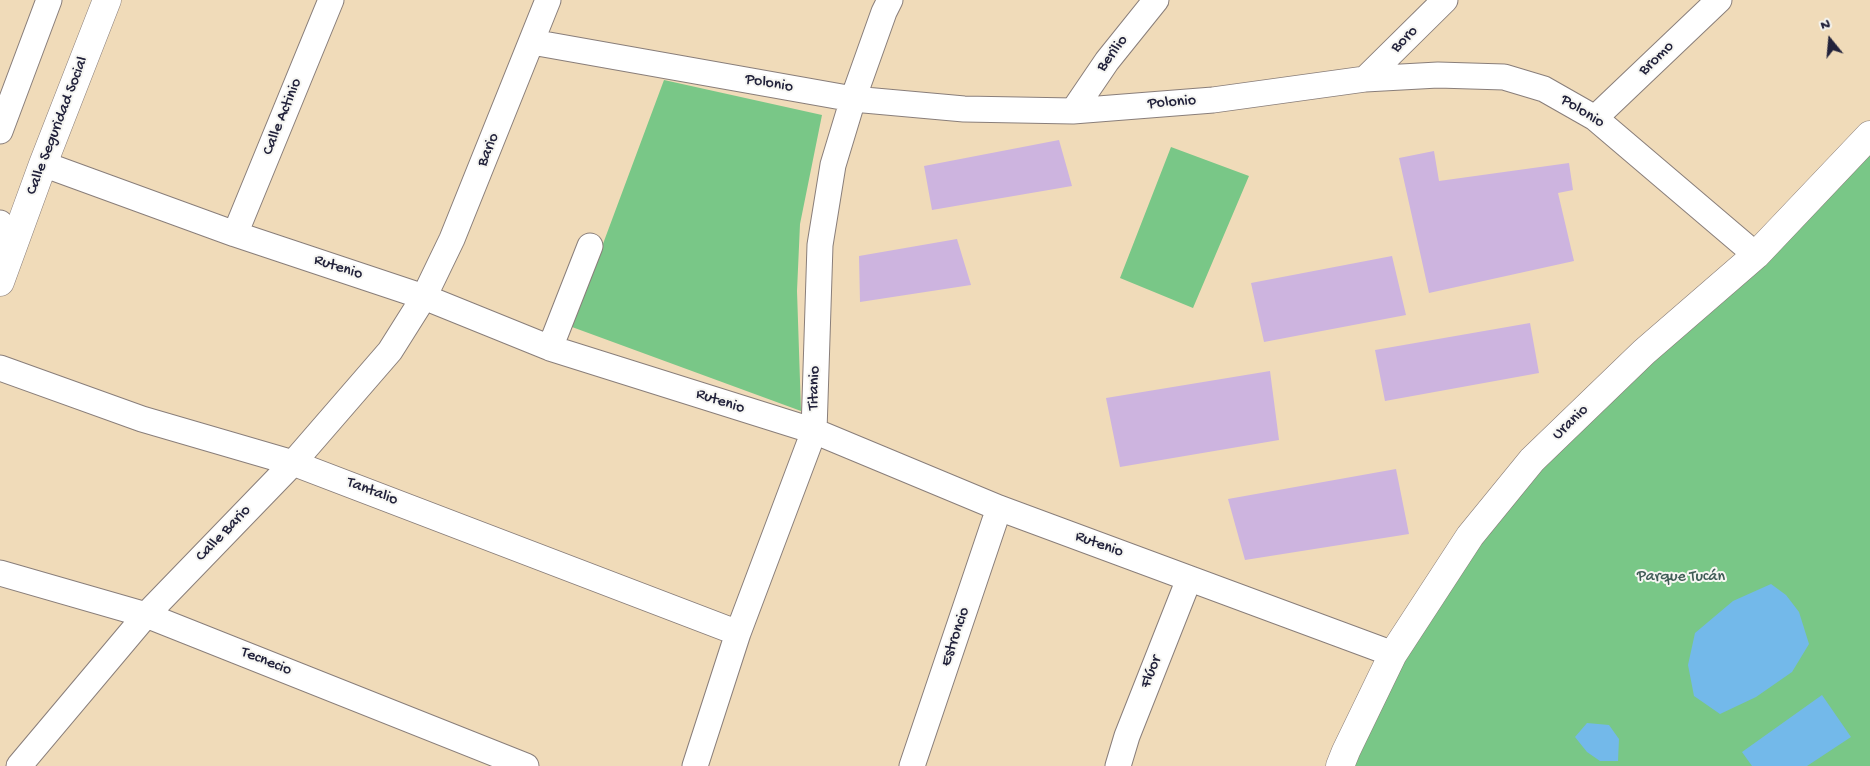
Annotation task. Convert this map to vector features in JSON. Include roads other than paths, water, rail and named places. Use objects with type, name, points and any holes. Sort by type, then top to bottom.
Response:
[{"type":"street","points":[[0,131],[49,0]]},
{"type":"street","name":"Calle Seguridad Social","points":[[0,282],[43,164],[107,0]]},
{"type":"street","name":"Calle Actinio","points":[[235,234],[331,0]]},
{"type":"street","name":"Bario","points":[[424,297],[452,239],[548,0]]},
{"type":"street","name":"Titanio","points":[[695,766],[738,633],[814,431],[820,245],[833,165],[853,98],[890,0]]},
{"type":"street","name":"Berilio","points":[[1073,111],[1107,60],[1156,0]]},
{"type":"street","name":"Boro","points":[[1365,79],[1445,0]]},
{"type":"street","name":"Bromo","points":[[1595,118],[1719,0]]},
{"type":"street","name":"Polonio","points":[[532,42],[853,98],[964,109],[1073,111],[1213,100],[1365,79],[1438,75],[1504,77],[1544,89],[1595,118],[1756,255]]},
{"type":"street","name":"Uranio","points":[[1340,766],[1393,654],[1470,536],[1532,460],[1644,352],[1756,255],[1870,135]]},
{"type":"street","name":"Rutenio","points":[[43,164],[235,234],[424,297],[550,348],[814,431],[999,508],[1393,654]]},
{"type":"street","points":[[0,223],[11,252]]},
{"type":"street","points":[[550,348],[590,246]]},
{"type":"street","name":"Calle Bario","points":[[19,766],[146,615],[293,462],[390,351],[424,297]]},
{"type":"street","name":"Tantalio","points":[[0,368],[142,419],[293,462],[738,633]]},
{"type":"street","name":"Estroncio","points":[[912,766],[999,508]]},
{"type":"street","name":"Tecnecio","points":[[0,572],[146,615],[526,766]]},
{"type":"street","name":"Flúor","points":[[1118,766],[1127,736],[1189,579]]},
{"type":"water","points":[[1771,584],[1786,595],[1799,612],[1809,644],[1792,672],[1756,697],[1720,714],[1694,696],[1688,665],[1695,633],[1733,601]]},
{"type":"water","points":[[1822,695],[1851,737],[1807,766],[1752,766],[1742,752]]},
{"type":"water","points":[[1587,723],[1609,725],[1619,739],[1618,761],[1600,761],[1587,752],[1575,737]]},
{"type":"park label","name":"Parque Tucán","points":[[1681,578]]}]
